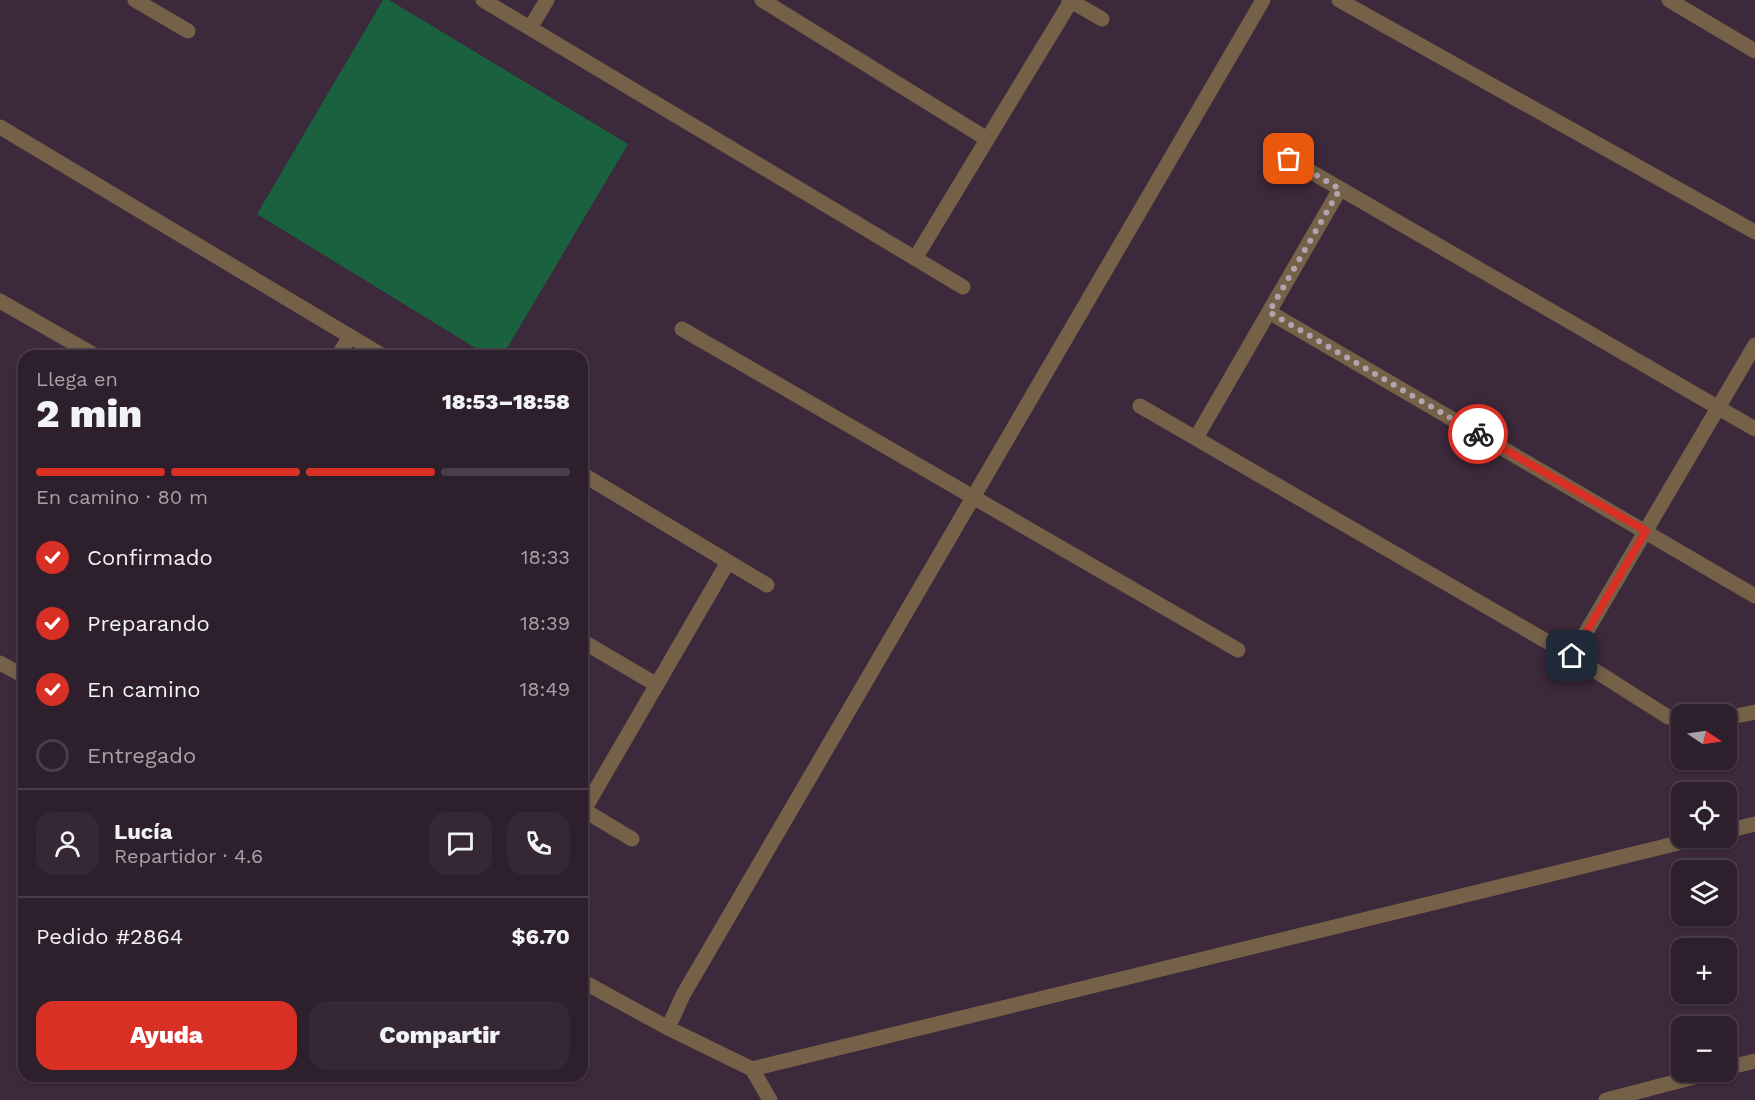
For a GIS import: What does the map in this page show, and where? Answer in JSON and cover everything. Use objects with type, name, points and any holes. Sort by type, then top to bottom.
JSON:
[{"type":"street","points":[[135,0],[188,32]]},
{"type":"street","points":[[483,0],[963,287]]},
{"type":"street","points":[[530,28],[547,0]]},
{"type":"street","points":[[762,0],[987,140]]},
{"type":"street","points":[[668,1028],[683,995],[1263,0]]},
{"type":"street","points":[[1339,0],[1755,232]]},
{"type":"street","points":[[1669,0],[1755,51]]},
{"type":"street","points":[[916,257],[1070,1],[1102,19]]},
{"type":"street","points":[[0,127],[373,350]]},
{"type":"street","points":[[1289,159],[1755,429]]},
{"type":"street","points":[[1196,438],[1340,189]]},
{"type":"street","points":[[0,301],[86,350]]},
{"type":"street","points":[[1269,312],[1755,596]]},
{"type":"street","points":[[682,329],[1238,650]]},
{"type":"street","points":[[342,350],[350,336]]},
{"type":"street","points":[[1572,656],[1755,345]]},
{"type":"street","points":[[1140,406],[1572,656],[1671,718]]},
{"type":"street","points":[[588,478],[767,585]]},
{"type":"street","points":[[588,801],[728,562]]},
{"type":"street","points":[[588,645],[657,685]]},
{"type":"street","points":[[0,663],[18,673]]},
{"type":"street","points":[[1737,716],[1755,712]]},
{"type":"street","points":[[588,812],[633,838]]},
{"type":"street","points":[[1737,828],[1755,824]]},
{"type":"street","points":[[752,1069],[1671,845]]},
{"type":"street","points":[[588,984],[668,1028],[752,1069],[771,1100]]},
{"type":"street","points":[[1737,1065],[1755,1061]]},
{"type":"street","points":[[1606,1100],[1675,1082]]},
{"type":"green space","points":[[383,0],[389,0],[628,144],[506,350],[479,350],[257,214]]},
{"type":"way so far","points":[[1289,159],[1340,189],[1269,312],[1478,434]]},
{"type":"route","points":[[1478,434],[1646,531],[1572,656]]}]
